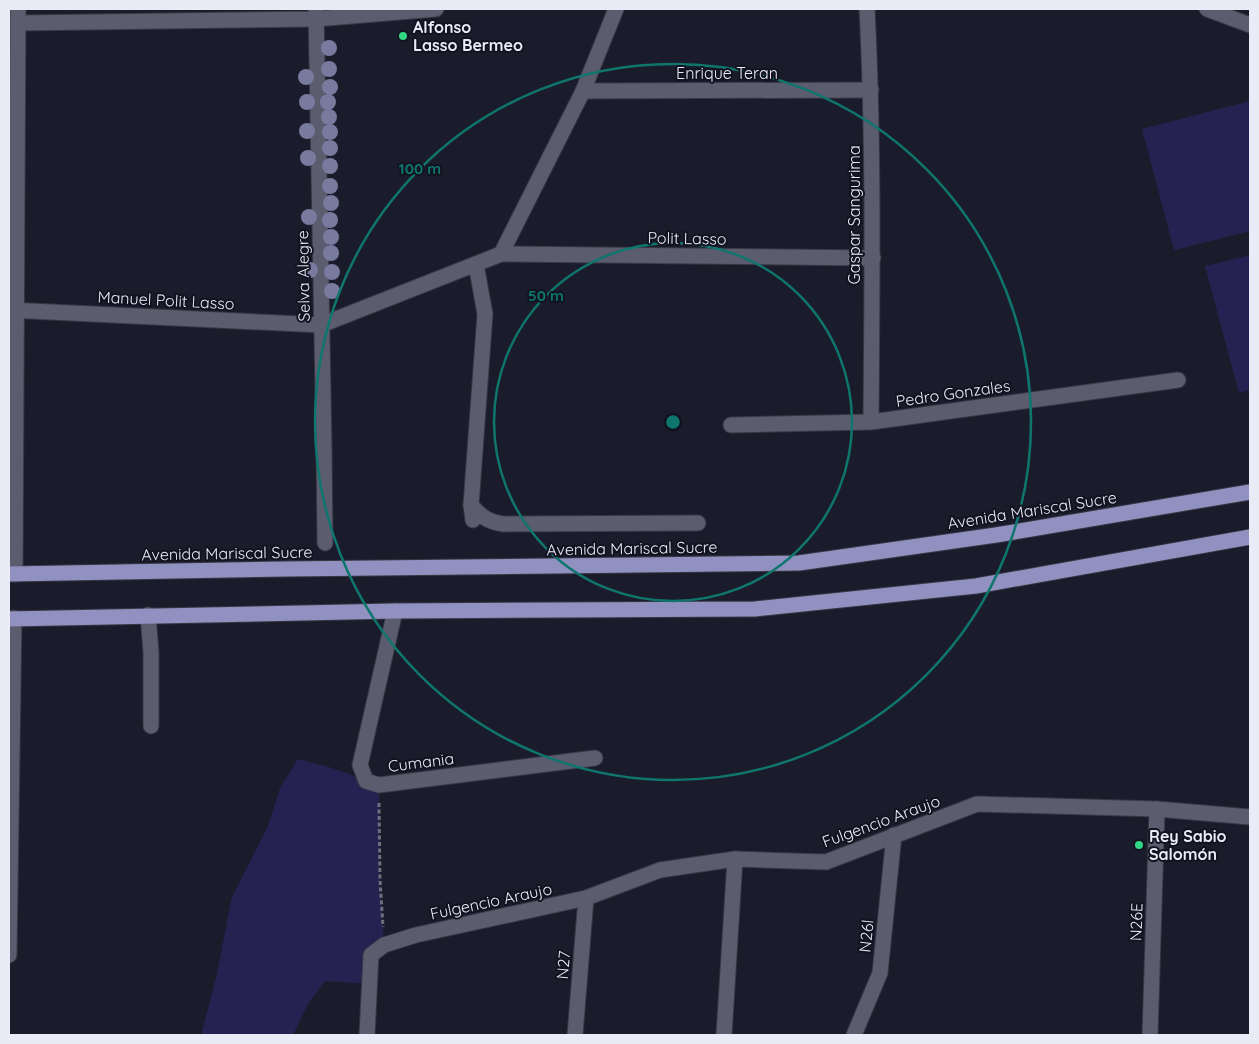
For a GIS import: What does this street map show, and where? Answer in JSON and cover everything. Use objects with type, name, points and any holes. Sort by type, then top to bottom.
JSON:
[{"type":"main road","name":"Avenida Mariscal Sucre","points":[[12,574],[799,563],[996,535],[1250,492]]},
{"type":"main road","points":[[11,619],[395,611],[755,609],[976,586],[1250,537]]},
{"type":"street","points":[[12,574],[13,310],[18,16],[316,14],[436,9]]},
{"type":"street","points":[[501,254],[583,91],[616,9]]},
{"type":"street","name":"Gaspar Sangurima","points":[[867,9],[871,90],[873,258],[870,422]]},
{"type":"street","points":[[1207,9],[1250,25]]},
{"type":"street","name":"Selva Alegre","points":[[316,14],[324,543]]},
{"type":"street","name":"Enrique Teran","points":[[583,91],[871,90]]},
{"type":"street","name":"Polit Lasso","points":[[321,325],[501,254],[873,258]]},
{"type":"street","points":[[476,264],[485,314],[472,513],[491,522],[504,524],[698,523]]},
{"type":"street","name":"Manuel Polit Lasso","points":[[13,310],[321,325]]},
{"type":"street","name":"Pedro Gonzales","points":[[731,425],[870,422],[1178,380]]},
{"type":"street","name":"Cumania","points":[[395,611],[360,765],[366,781],[379,785],[595,758]]},
{"type":"street","points":[[148,615],[151,652],[152,726]]},
{"type":"street","points":[[9,955],[11,619]]},
{"type":"street","name":"Fulgencio Araujo","points":[[384,945],[416,935],[586,898],[660,870],[735,860],[826,862],[977,804],[1157,809],[1250,817]]},
{"type":"street","name":"N26E","points":[[1150,1035],[1157,809]]},
{"type":"street","name":"N26l","points":[[854,1035],[880,973],[894,835]]},
{"type":"street","points":[[724,1035],[735,860]]},
{"type":"street","name":"N27","points":[[575,1035],[586,898]]},
{"type":"street","points":[[367,1035],[371,954],[384,945]]},
{"type":"path","points":[[379,785],[380,880],[384,945]]},
{"type":"shaded area","points":[[1250,101],[1250,231],[1174,250],[1142,129]]},
{"type":"shaded area","points":[[1250,255],[1250,390],[1239,393],[1205,266]]},
{"type":"shaded area","points":[[298,759],[329,767],[379,785],[380,880],[384,945],[371,955],[370,984],[325,981],[308,1004],[293,1035],[201,1035],[216,978],[232,897],[268,826],[280,788]]},
{"type":"place","name":"Alfonso Lasso Bermeo","points":[[403,36]]},
{"type":"place","name":"Rey Sabio Salomón","points":[[1139,845]]}]
